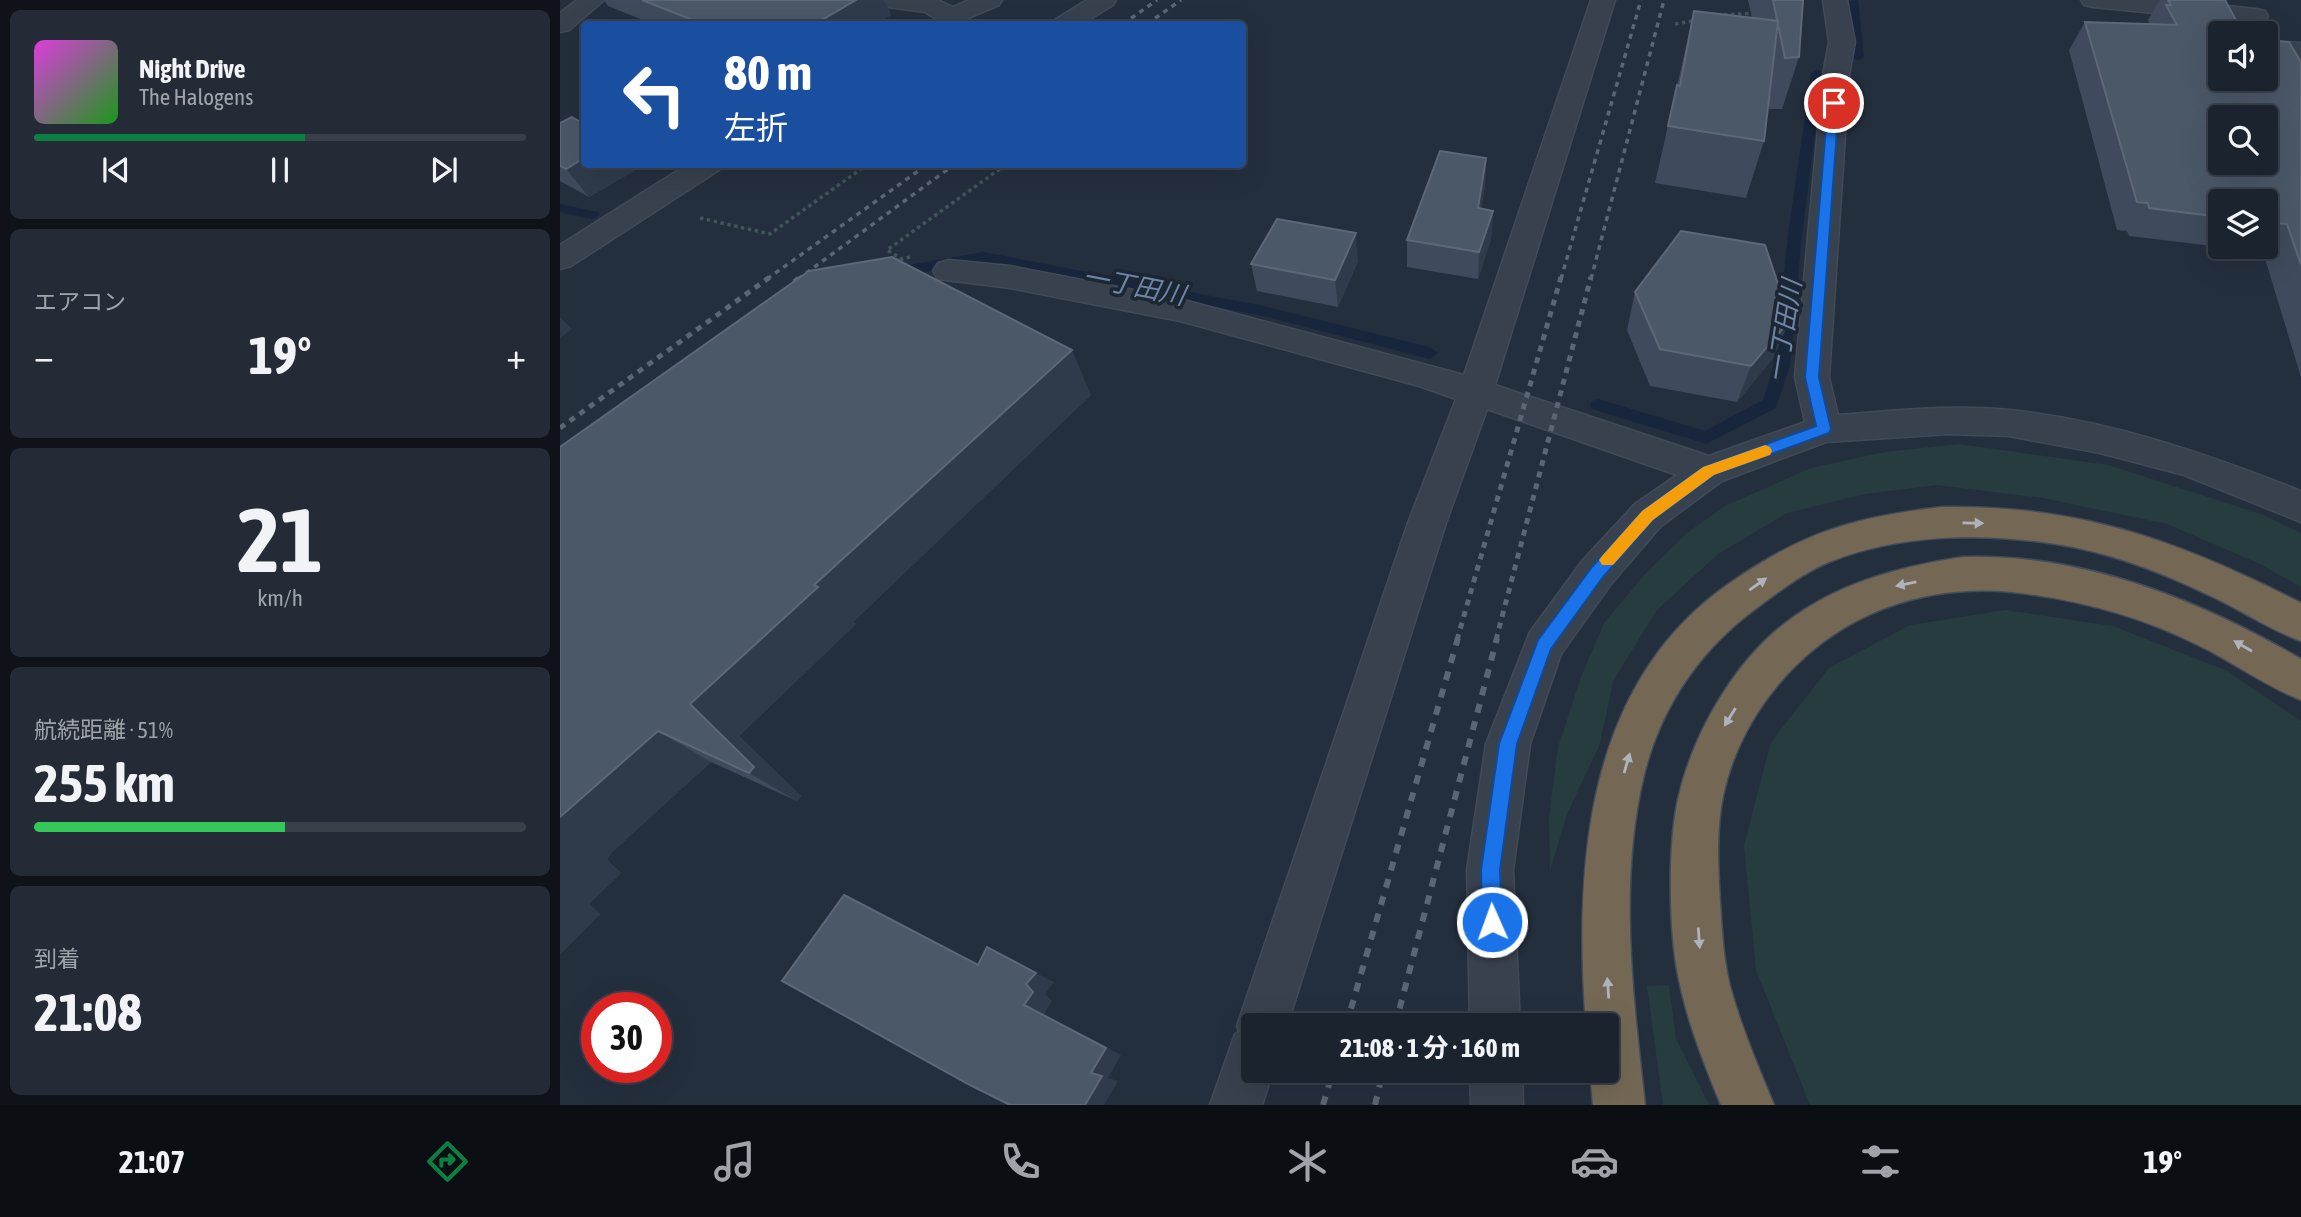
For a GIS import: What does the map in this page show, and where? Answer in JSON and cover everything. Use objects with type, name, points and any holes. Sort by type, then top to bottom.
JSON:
[{"type":"highway","points":[[1619,1105],[1607,983],[1606,879],[1617,798],[1637,728],[1671,667],[1712,618],[1763,580],[1815,551],[1877,532],[1943,522],[2008,524],[2078,533],[2153,553],[2228,584],[2301,623]]},
{"type":"highway","points":[[1748,1105],[1726,1056],[1701,965],[1695,874],[1700,799],[1723,729],[1755,679],[1796,635],[1844,606],[1899,584],[1965,574],[2029,577],[2102,590],[2173,612],[2237,642],[2301,681]]},
{"type":"street","points":[[560,25],[592,0]]},
{"type":"street","points":[[882,0],[933,5],[954,20],[990,0]]},
{"type":"street","points":[[1070,21],[1104,0]]},
{"type":"street","points":[[1266,1013],[1427,523],[1476,391],[1603,0]]},
{"type":"street","points":[[2094,0],[2251,8],[2291,51],[2301,78]]},
{"type":"street","points":[[1824,429],[1812,377],[1836,75],[1842,42],[1836,4]]},
{"type":"street","points":[[560,259],[703,168]]},
{"type":"street","points":[[949,271],[1010,277],[1180,310],[1476,391],[1709,471]]},
{"type":"street","points":[[1494,1013],[1490,870],[1508,744],[1544,645],[1597,572],[1648,515],[1709,471],[1824,429],[1948,421],[2009,423],[2100,439],[2192,463],[2301,507]]},
{"type":"street","points":[[1236,1105],[1243,1083]]},
{"type":"street","points":[[1496,1083],[1497,1105]]},
{"type":"path","points":[[1716,17],[1751,13],[1805,16],[1836,4]]},
{"type":"path","points":[[1675,24],[1706,19]]},
{"type":"path","points":[[689,216],[770,234],[861,168]]},
{"type":"path","points":[[887,250],[1001,168]]},
{"type":"green space","points":[[1959,444],[2108,465],[2264,515],[2301,533],[2301,587],[2260,564],[2167,524],[2043,498],[1937,485],[1865,494],[1787,513],[1718,554],[1657,610],[1613,681],[1600,744],[1567,814],[1550,871],[1549,817],[1558,747],[1581,677],[1604,623],[1645,574],[1687,533],[1725,506],[1811,468],[1885,452]]},
{"type":"green space","points":[[2006,610],[2113,626],[2225,670],[2301,721],[2301,1105],[1810,1105],[1756,970],[1744,845],[1771,742],[1829,668],[1910,625]]},
{"type":"green space","points":[[1669,985],[1676,1039],[1709,1105],[1663,1105],[1647,986]]},
{"type":"building","points":[[642,0],[856,0],[820,21],[695,21]]},
{"type":"building","points":[[1773,0],[1803,0],[1799,57],[1785,58]]},
{"type":"building","points":[[2168,0],[2225,0],[2236,21],[2208,21],[2208,91],[2278,91],[2278,41],[2289,42],[2301,62],[2301,265],[2287,224],[2278,223],[2278,189],[2208,189],[2208,215],[2149,208],[2148,203],[2137,202],[2085,22],[2177,25],[2166,5],[2171,5]]},
{"type":"building","points":[[1694,11],[1778,21],[1764,141],[1668,126],[1677,85],[1680,86]]},
{"type":"building","points":[[572,117],[581,122],[581,160],[566,169],[560,166],[560,123]]},
{"type":"building","points":[[1440,151],[1486,158],[1478,208],[1493,211],[1479,252],[1407,240]]},
{"type":"building","points":[[1277,219],[1356,233],[1335,280],[1251,264]]},
{"type":"building","points":[[1681,231],[1765,245],[1790,320],[1751,366],[1660,349],[1635,292]]},
{"type":"building","points":[[892,257],[1072,350],[814,585],[818,587],[690,704],[754,767],[749,773],[658,731],[560,817],[560,447],[809,271]]},
{"type":"building","points":[[844,895],[978,965],[987,947],[1036,973],[1026,984],[1033,992],[1024,1005],[1106,1048],[1091,1073],[1102,1076],[1085,1105],[1010,1105],[782,981]]},
{"type":"waterway","name":"一丁田川","points":[[1853,1],[1858,57]]},
{"type":"waterway","name":"一丁田川","points":[[1598,405],[1706,438],[1770,404],[1782,366],[1795,235],[1817,73]]},
{"type":"waterway","name":"一丁田川","points":[[560,208],[593,215]]},
{"type":"waterway","name":"一丁田川","points":[[892,273],[983,257],[1263,311],[1430,353]]},
{"type":"railway","points":[[1127,21],[1157,0]]},
{"type":"railway","points":[[1151,21],[1181,0]]},
{"type":"railway","points":[[1561,279],[1641,0]]},
{"type":"railway","points":[[1591,279],[1664,0]]},
{"type":"railway","points":[[767,279],[922,168]]},
{"type":"railway","points":[[798,279],[950,168]]},
{"type":"railway","points":[[560,428],[770,277]]},
{"type":"railway","points":[[794,282],[800,277]]},
{"type":"railway","points":[[1457,640],[1561,277]]},
{"type":"railway","points":[[1496,640],[1591,277]]},
{"type":"railway","points":[[1350,1013],[1458,638]]},
{"type":"railway","points":[[1398,1013],[1497,638]]},
{"type":"railway","points":[[1323,1105],[1329,1083]]},
{"type":"railway","points":[[1375,1105],[1380,1083]]},
{"type":"slow traffic","points":[[1607,560],[1648,515],[1709,471],[1765,451]]},
{"type":"route","points":[[1492,922],[1490,870],[1508,744],[1544,645],[1597,572],[1648,515],[1709,471],[1824,429],[1812,377],[1834,103]]}]
